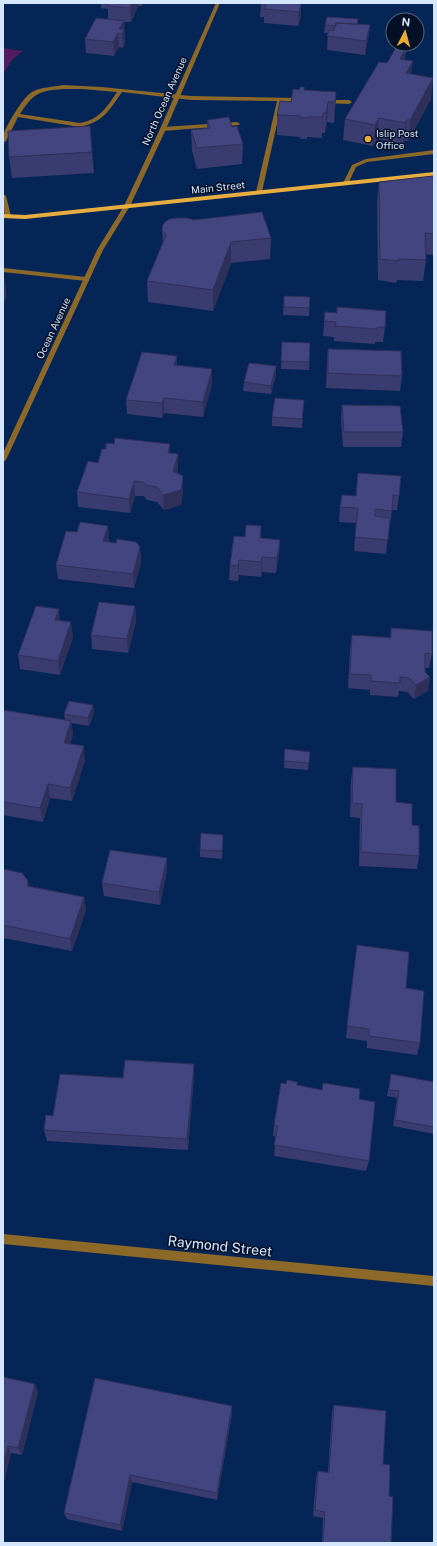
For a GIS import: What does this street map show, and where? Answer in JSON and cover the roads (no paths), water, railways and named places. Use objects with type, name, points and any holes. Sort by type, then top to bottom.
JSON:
[{"type":"main road","name":"Main Street","points":[[6,216],[25,217],[434,174]]},
{"type":"street","name":"North Ocean Avenue","points":[[127,206],[163,129],[175,97],[218,3]]},
{"type":"street","points":[[3,141],[6,132],[32,93],[49,87],[70,86],[175,97],[310,100]]},
{"type":"street","points":[[18,115],[80,125],[89,124],[104,115],[120,91]]},
{"type":"street","points":[[259,192],[280,100]]},
{"type":"street","points":[[318,101],[349,102]]},
{"type":"street","points":[[163,129],[237,124]]},
{"type":"street","points":[[346,183],[354,166],[366,161],[434,152]]},
{"type":"street","points":[[3,196],[6,216]]},
{"type":"street","name":"Ocean Avenue","points":[[3,460],[100,250],[127,206]]},
{"type":"street","points":[[3,270],[86,279]]},
{"type":"street","name":"Raymond Street","points":[[3,1239],[434,1281]]},
{"type":"place","name":"Islip Post Office","points":[[368,139]]}]
